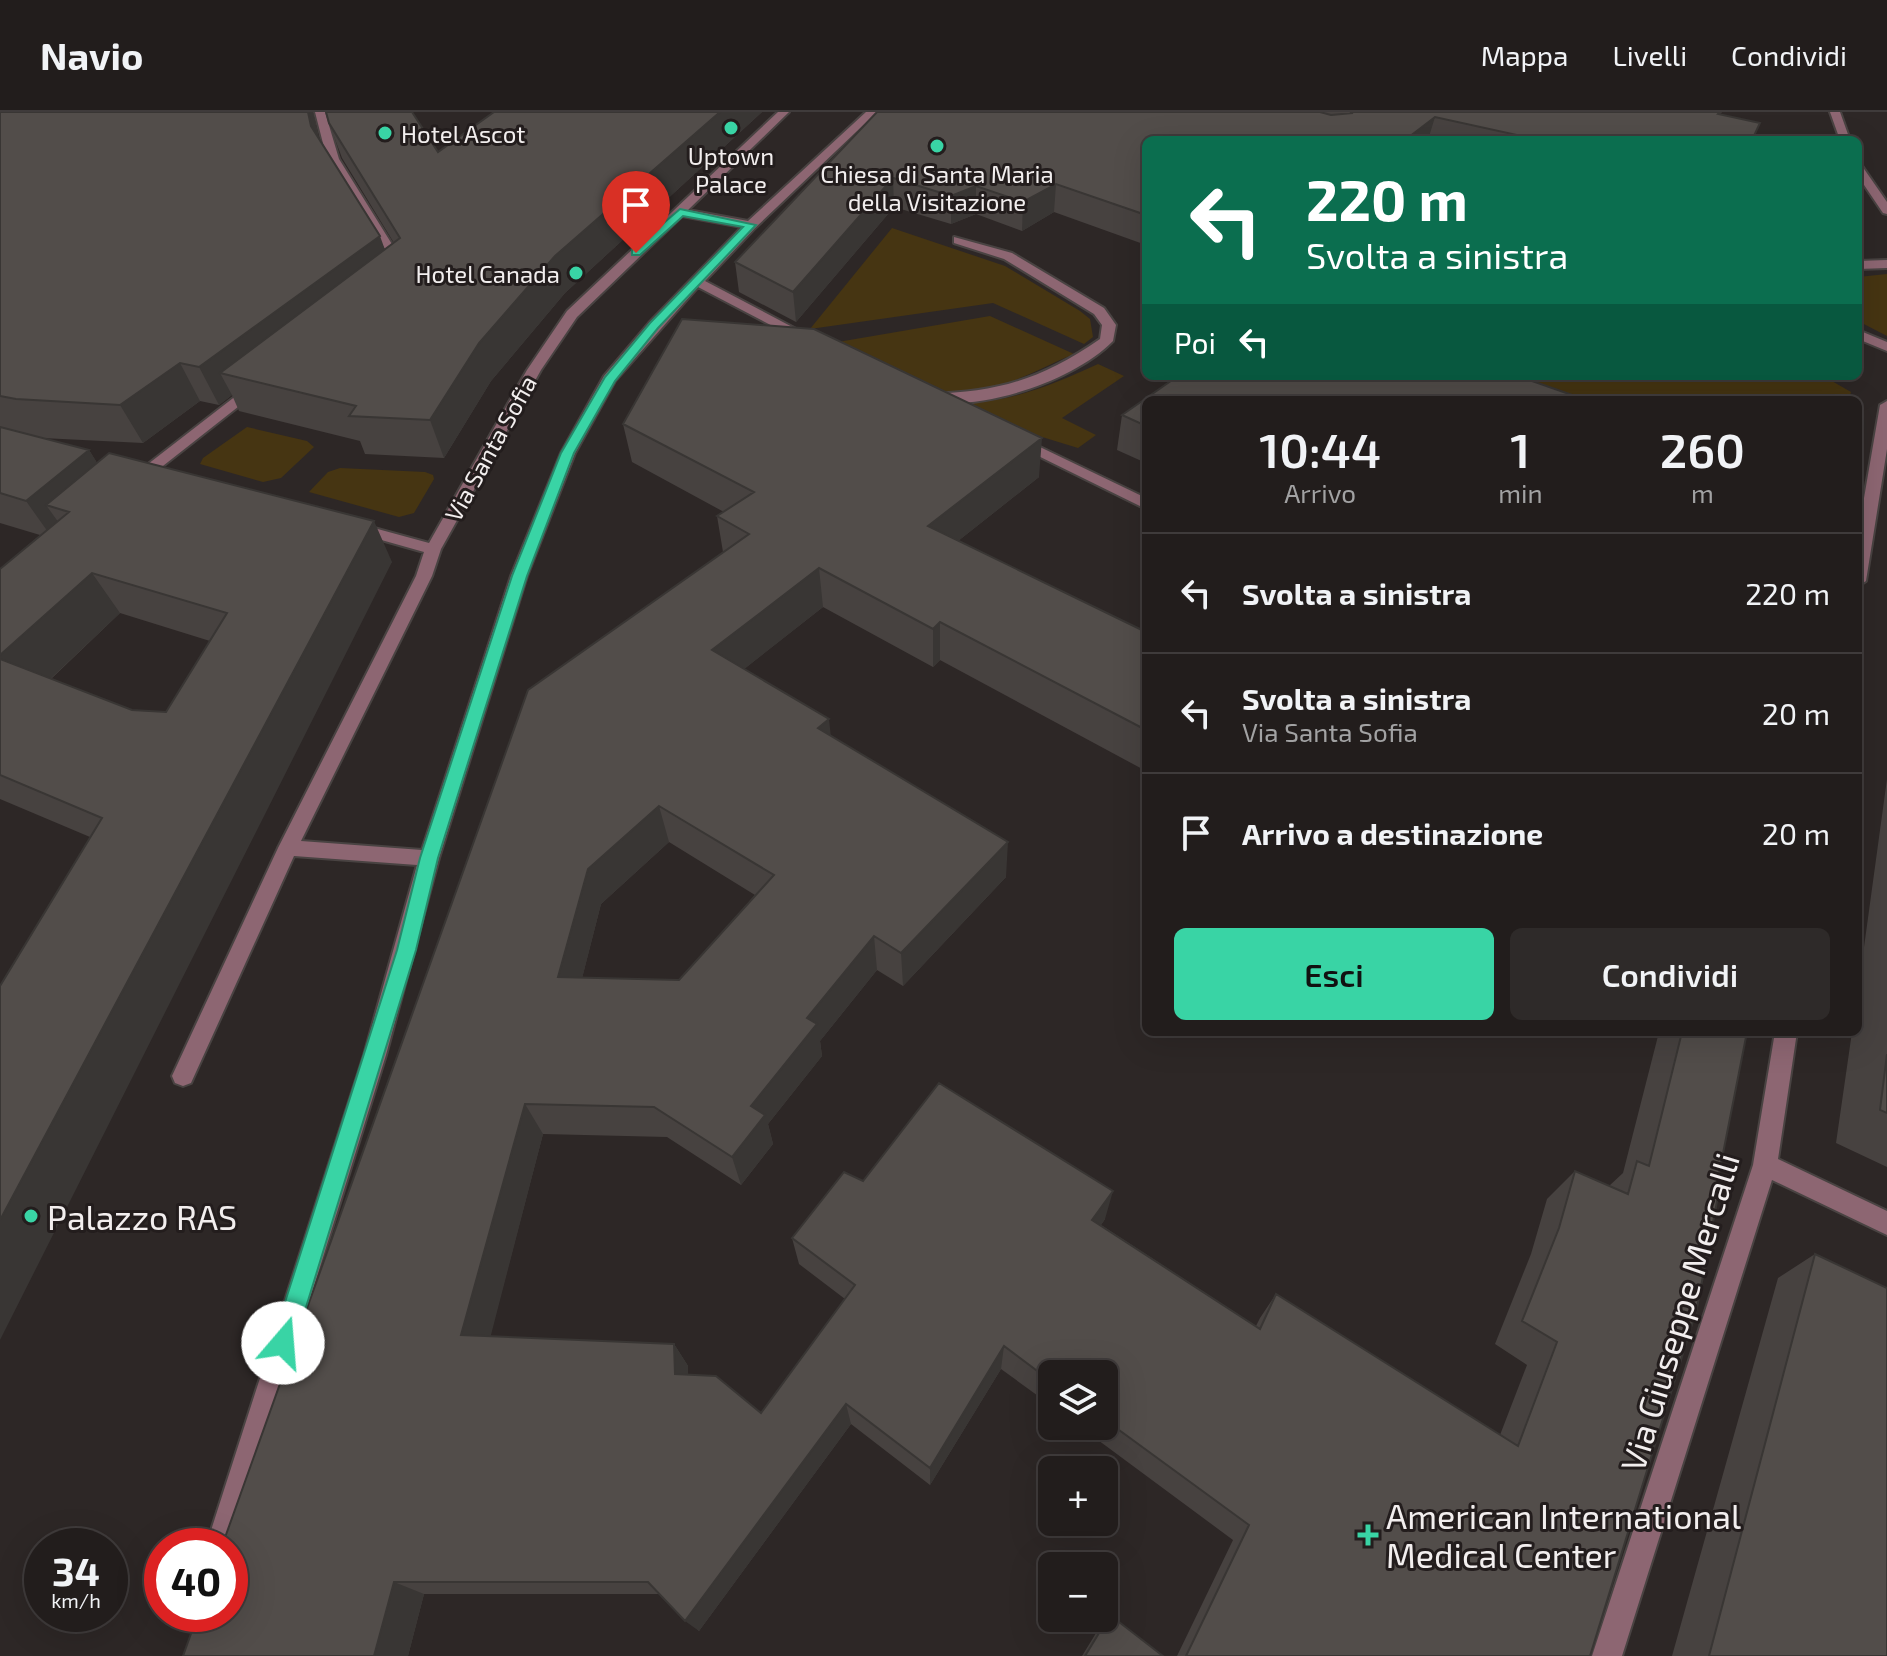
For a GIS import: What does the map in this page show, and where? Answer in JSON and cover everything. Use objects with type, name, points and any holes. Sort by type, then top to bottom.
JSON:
[{"type":"street","points":[[320,112],[333,159],[400,278]]},
{"type":"street","name":"Via Santa Sofia","points":[[183,1076],[288,848],[424,576],[433,549],[534,370],[572,314],[784,112]]},
{"type":"street","points":[[226,1528],[375,1055],[429,858],[519,576],[568,453],[609,379],[696,281],[872,112]]},
{"type":"street","points":[[1835,112],[1844,136]]},
{"type":"street","points":[[1862,175],[1872,194],[1887,211]]},
{"type":"street","points":[[680,212],[751,225]]},
{"type":"street","points":[[957,411],[924,395],[975,397],[1037,384],[1072,367],[1106,341],[1109,325],[1099,311],[1008,256],[958,240]]},
{"type":"street","points":[[1862,262],[1887,264]]},
{"type":"street","points":[[696,281],[818,344]]},
{"type":"street","points":[[1862,336],[1887,347]]},
{"type":"street","points":[[125,489],[137,470],[270,376]]},
{"type":"street","points":[[1862,557],[1887,405]]},
{"type":"street","points":[[998,431],[1142,502]]},
{"type":"street","points":[[137,470],[171,479]]},
{"type":"street","points":[[341,524],[433,549]]},
{"type":"street","points":[[288,848],[429,858]]},
{"type":"street","name":"Via Giuseppe Mercalli","points":[[1607,1656],[1765,1165],[1785,1036]]},
{"type":"street","points":[[1765,1165],[1887,1223]]},
{"type":"shaded area","points":[[892,228],[1005,266],[1090,319],[1093,337],[1084,344],[993,303],[810,329]]},
{"type":"shaded area","points":[[1887,274],[1887,336],[1862,323],[1862,277]]},
{"type":"shaded area","points":[[990,316],[1074,354],[987,390],[950,394],[932,392],[909,383],[832,343]]},
{"type":"shaded area","points":[[1098,364],[1124,376],[1062,418],[1096,435],[1078,448],[996,423],[953,403],[1010,397],[1063,380]]},
{"type":"shaded area","points":[[1425,380],[1830,380],[1851,392],[1850,396],[1468,396]]},
{"type":"shaded area","points":[[247,427],[307,441],[314,447],[281,478],[263,482],[200,464],[203,458]]},
{"type":"shaded area","points":[[340,468],[425,472],[433,475],[434,479],[414,513],[399,517],[309,492],[328,472]]},
{"type":"building","points":[[0,112],[308,112],[311,126],[380,236],[199,367],[180,363],[120,405],[0,396]]},
{"type":"building","points":[[326,112],[412,112],[438,152],[494,112],[720,112],[555,256],[479,343],[430,420],[349,416],[356,406],[220,373],[400,238],[329,123]]},
{"type":"building","points":[[877,112],[1320,112],[1331,115],[1353,113],[1350,112],[1720,112],[1718,114],[1760,123],[1754,136],[1522,136],[1435,117],[1410,136],[1142,136],[1142,214],[1056,184],[1023,202],[976,186],[951,196],[893,178],[793,292],[735,262]]},
{"type":"building","points":[[682,319],[814,329],[1042,438],[928,526],[1142,630],[1142,728],[940,622],[933,629],[819,568],[712,650],[829,719],[818,728],[1008,842],[901,953],[874,936],[807,1018],[817,1024],[751,1106],[765,1115],[732,1157],[654,1107],[525,1104],[461,1335],[674,1344],[675,1374],[716,1376],[761,1413],[855,1285],[792,1238],[844,1172],[863,1181],[939,1083],[1113,1191],[1092,1220],[1260,1329],[1276,1294],[1518,1446],[1557,1342],[1522,1321],[1559,1228],[1575,1171],[1628,1194],[1637,1161],[1649,1166],[1681,1036],[1746,1036],[1715,1194],[1718,1196],[1697,1308],[1590,1656],[1186,1656],[1249,1525],[1118,1429],[1118,1360],[1038,1360],[1038,1372],[1004,1346],[930,1468],[846,1404],[685,1621],[648,1582],[394,1582],[374,1656],[183,1656],[192,1632],[248,1632],[248,1528],[228,1528],[528,690],[749,534],[717,516],[754,492],[623,424]],"holes":[[[659,806],[774,875],[679,980],[558,977],[588,869]]]},
{"type":"building","points":[[1172,380],[1529,380],[1572,395],[1571,396],[1149,396]]},
{"type":"building","points":[[1142,401],[1142,424],[1122,415]]},
{"type":"building","points":[[0,427],[89,450],[26,501],[0,493]]},
{"type":"building","points":[[109,453],[374,521],[0,1220],[0,986],[102,818],[0,775],[0,659],[132,710],[166,712],[227,613],[92,573],[0,655],[0,569],[69,512],[46,505]]},
{"type":"building","points":[[1887,1054],[1887,1113],[1880,1110]]},
{"type":"building","points":[[1815,1254],[1887,1288],[1887,1656],[1709,1656]]},
{"type":"building","points":[[1118,1621],[1163,1656],[1085,1656],[1100,1632],[1118,1632]]},
{"type":"place","name":"Uptown Palace","points":[[731,128]]},
{"type":"place","name":"Hotel Ascot","points":[[385,133]]},
{"type":"place","name":"Chiesa di Santa Maria della Visitazione","points":[[937,146]]},
{"type":"place","name":"Hotel Canada","points":[[576,273]]},
{"type":"place","name":"Palazzo RAS","points":[[31,1216]]},
{"type":"place","name":"American International Medical Center","points":[[1368,1535]]},
{"type":"route","points":[[283,1343],[375,1055],[429,858],[519,576],[568,453],[609,379],[654,326],[751,225],[680,212],[636,253]]}]
